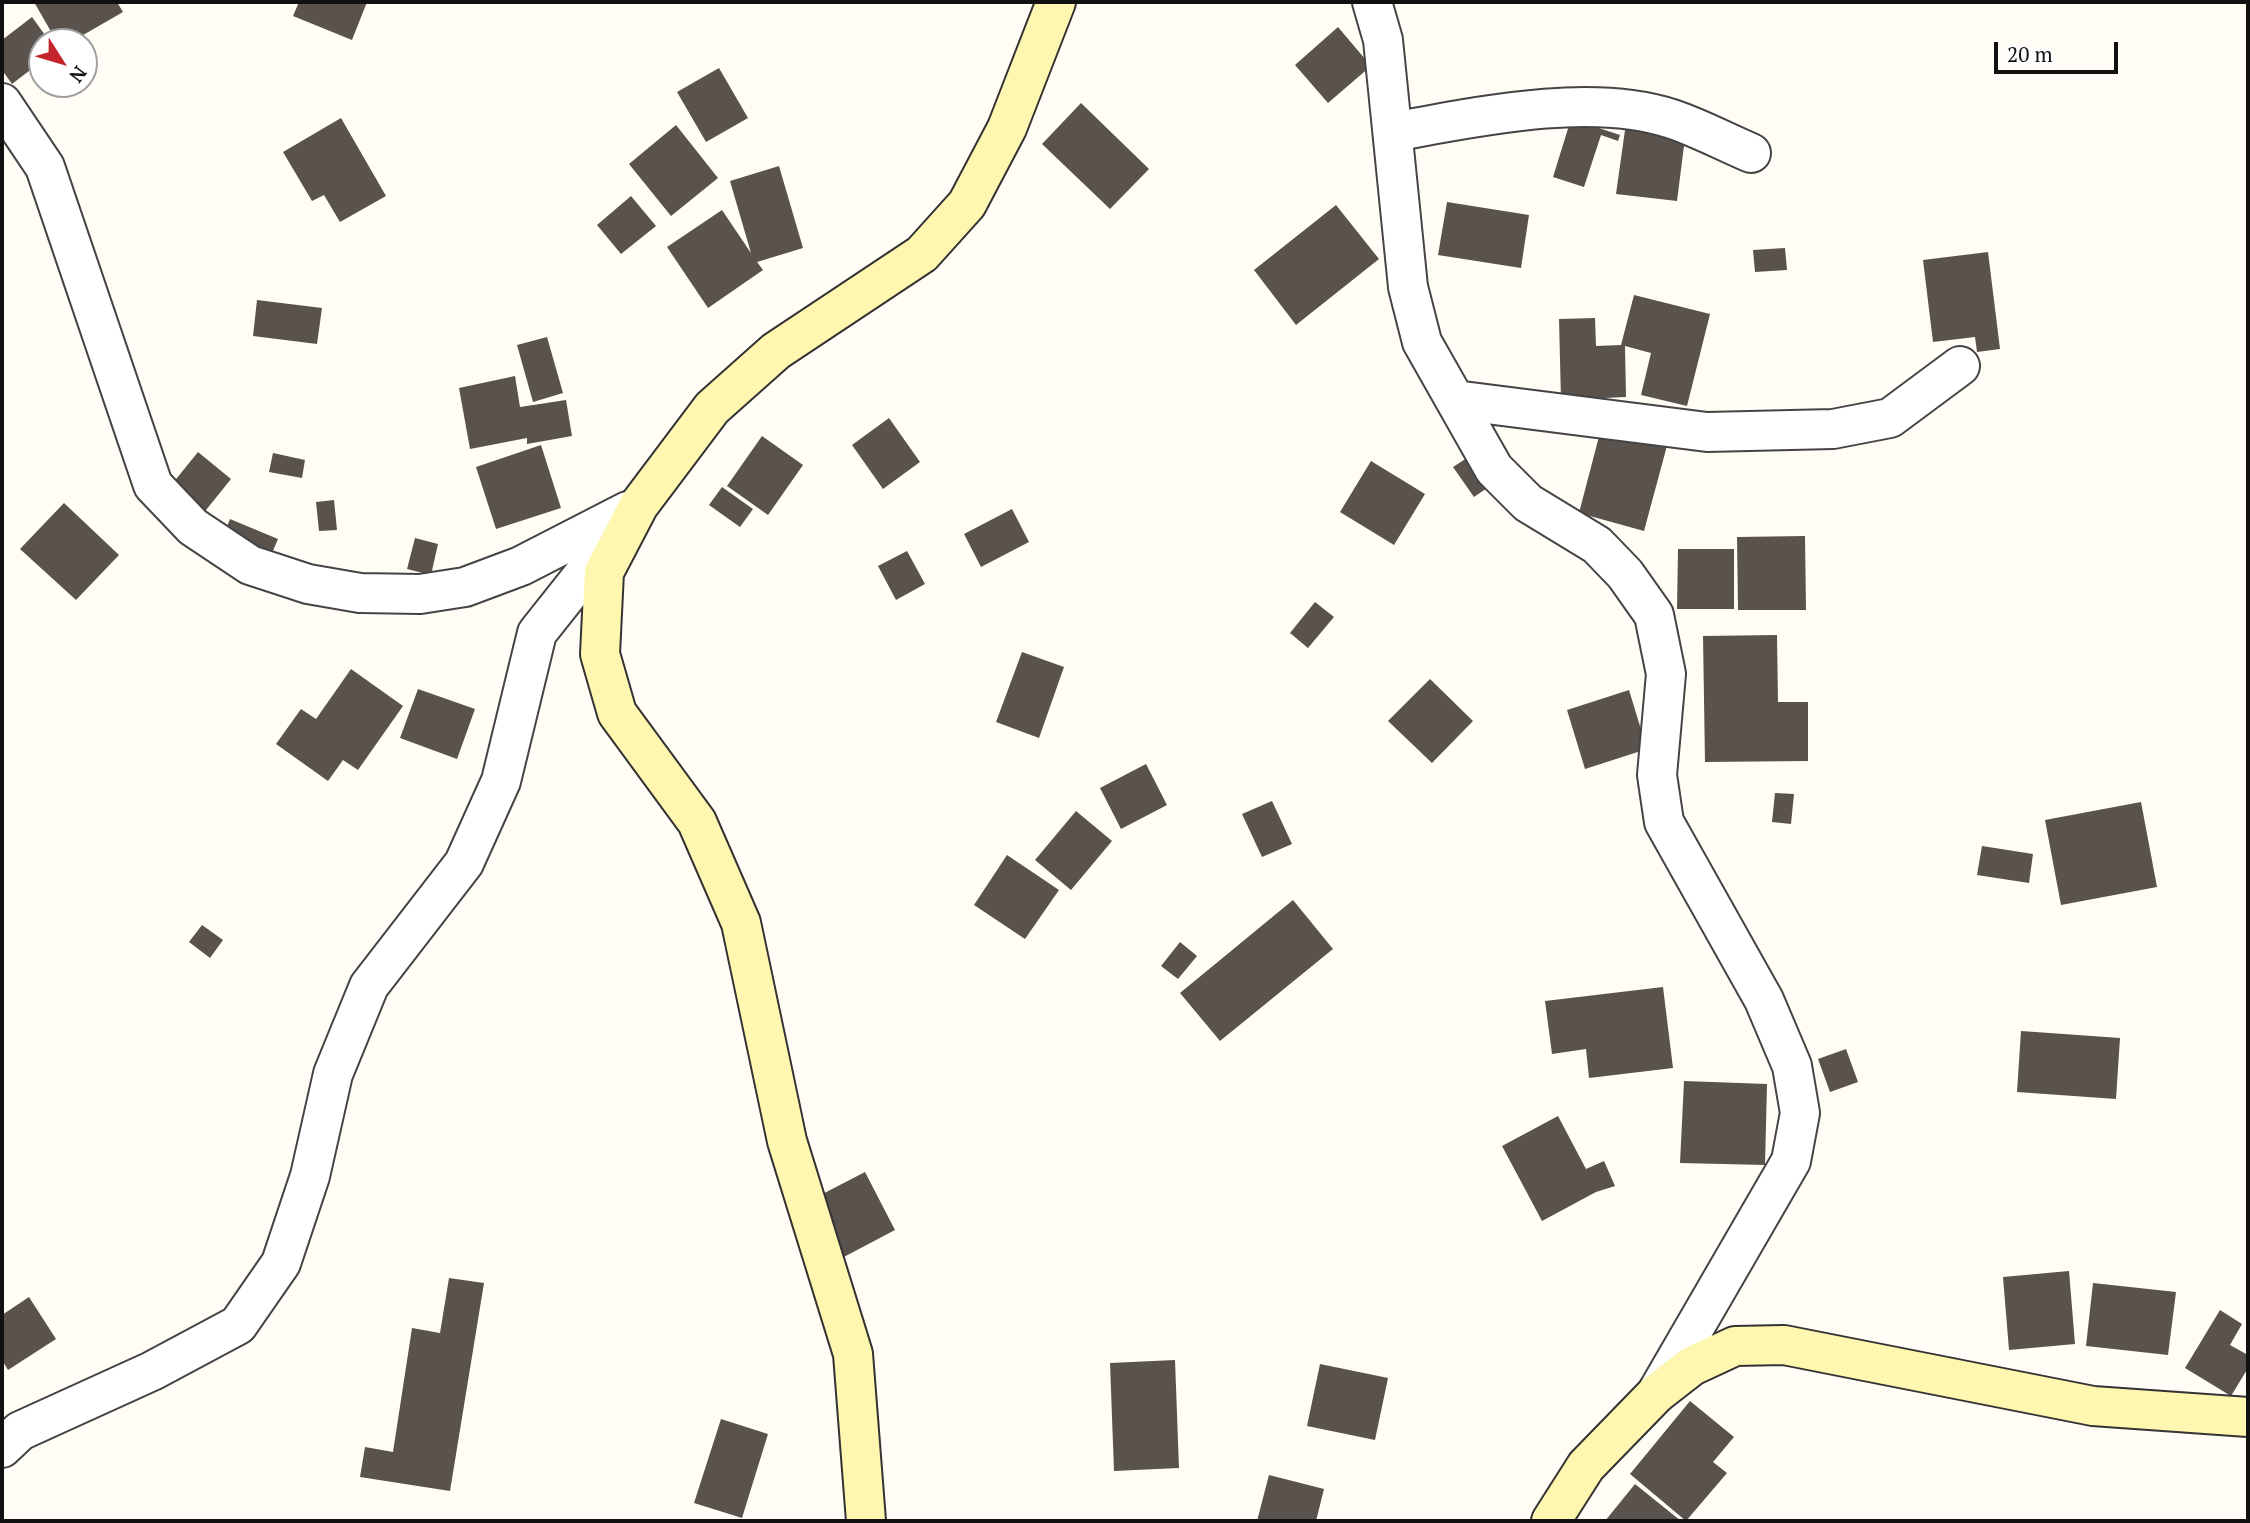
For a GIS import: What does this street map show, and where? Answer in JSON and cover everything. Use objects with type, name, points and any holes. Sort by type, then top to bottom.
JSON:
[{"type":"street","points":[[2,1448],[20,1430],[152,1371],[238,1325],[281,1263],[310,1177],[333,1074],[369,986],[464,863],[501,781],[537,633],[712,408],[776,351],[922,254],[967,204],[1007,128],[1056,2]]},
{"type":"street","points":[[1372,2],[1383,40],[1408,287],[1422,342],[1494,469],[1528,503],[1597,545],[1625,574],[1654,615],[1666,674],[1657,775],[1664,822],[1764,1000],[1792,1066],[1800,1113],[1791,1161],[1656,1394]]},
{"type":"street","points":[[2,103],[45,167],[153,485],[193,527],[250,565],[321,586],[360,593],[420,594],[465,587],[521,566],[639,505]]},
{"type":"street","points":[[1393,132],[1507,111],[1606,108],[1671,118],[1751,153]]},
{"type":"street","points":[[1455,400],[1707,432],[1833,429],[1890,418],[1961,366]]},
{"type":"street","points":[[639,505],[604,572],[600,654],[617,713],[697,822],[741,922],[787,1141],[853,1354],[866,1521]]},
{"type":"street","points":[[1551,1521],[1586,1466],[1656,1394],[1692,1366],[1735,1346],[1784,1346],[2093,1406],[2248,1417]]},
{"type":"building","points":[[34,2],[117,2],[123,12],[95,28],[49,28]]},
{"type":"building","points":[[299,2],[367,2],[352,40],[293,16]]},
{"type":"building","points":[[32,17],[40,28],[28,28],[28,72],[12,84],[2,70],[2,40]]},
{"type":"building","points":[[1338,27],[1371,66],[1328,103],[1295,65]]},
{"type":"building","points":[[719,68],[748,118],[706,142],[677,92]]},
{"type":"building","points":[[1081,103],[1149,169],[1110,209],[1042,144]]},
{"type":"building","points":[[341,118],[386,196],[340,222],[324,195],[312,201],[283,152]]},
{"type":"building","points":[[1571,119],[1620,135],[1618,141],[1601,135],[1584,187],[1553,177]]},
{"type":"building","points":[[1626,123],[1686,130],[1677,201],[1616,194]]},
{"type":"building","points":[[676,125],[718,178],[671,216],[629,164]]},
{"type":"building","points":[[779,166],[803,248],[757,262],[763,270],[708,308],[667,247],[722,210],[751,253],[730,181]]},
{"type":"building","points":[[631,196],[656,226],[621,254],[597,225]]},
{"type":"building","points":[[1447,202],[1529,215],[1521,268],[1438,255]]},
{"type":"building","points":[[1336,205],[1379,259],[1296,325],[1254,270]]},
{"type":"building","points":[[1785,248],[1787,270],[1755,272],[1753,250]]},
{"type":"building","points":[[1988,252],[2000,349],[1977,352],[1975,337],[1933,342],[1923,260]]},
{"type":"building","points":[[1634,295],[1710,314],[1687,406],[1641,395],[1651,353],[1625,346],[1626,397],[1561,400],[1559,319],[1595,318],[1596,346],[1621,345]]},
{"type":"building","points":[[257,300],[322,308],[317,344],[253,336]]},
{"type":"building","points":[[547,337],[563,393],[533,402],[517,345]]},
{"type":"building","points":[[515,376],[520,407],[566,400],[572,436],[527,444],[527,438],[470,449],[459,388]]},
{"type":"building","points":[[889,418],[920,462],[883,489],[852,445]]},
{"type":"building","points":[[1602,425],[1668,442],[1644,531],[1579,513]]},
{"type":"building","points":[[762,436],[803,465],[768,515],[727,486]]},
{"type":"building","points":[[541,445],[561,508],[496,529],[476,467]]},
{"type":"building","points":[[198,452],[231,479],[202,515],[168,489]]},
{"type":"building","points":[[273,453],[305,460],[302,478],[269,472]]},
{"type":"building","points":[[1470,456],[1490,486],[1474,497],[1453,467]]},
{"type":"building","points":[[1371,461],[1425,494],[1394,545],[1340,512]]},
{"type":"building","points":[[722,487],[753,509],[740,527],[709,505]]},
{"type":"building","points":[[334,500],[337,530],[319,531],[316,502]]},
{"type":"building","points":[[64,503],[119,555],[76,600],[20,549]]},
{"type":"building","points":[[1012,509],[1029,542],[981,567],[964,534]]},
{"type":"building","points":[[230,519],[278,539],[270,558],[222,539]]},
{"type":"building","points":[[1805,536],[1806,610],[1738,610],[1737,537]]},
{"type":"building","points":[[415,538],[438,544],[431,575],[407,569]]},
{"type":"building","points":[[1678,549],[1734,549],[1734,609],[1677,609]]},
{"type":"building","points":[[907,551],[925,584],[896,600],[878,566]]},
{"type":"building","points":[[1315,602],[1334,617],[1308,648],[1290,633]]},
{"type":"building","points":[[1777,635],[1778,702],[1808,702],[1808,761],[1705,762],[1703,636]]},
{"type":"building","points":[[1022,652],[1064,667],[1039,738],[996,722]]},
{"type":"building","points":[[351,669],[403,706],[358,770],[343,760],[328,781],[276,744],[301,709],[316,719]]},
{"type":"building","points":[[1430,679],[1473,721],[1432,763],[1388,721]]},
{"type":"building","points":[[418,689],[475,709],[457,759],[400,738]]},
{"type":"building","points":[[1629,690],[1647,749],[1585,769],[1567,710]]},
{"type":"building","points":[[1146,764],[1167,805],[1121,829],[1100,788]]},
{"type":"building","points":[[1775,793],[1794,794],[1791,824],[1772,822]]},
{"type":"building","points":[[1272,801],[1292,844],[1262,857],[1242,814]]},
{"type":"building","points":[[2141,802],[2157,887],[2061,905],[2045,820]]},
{"type":"building","points":[[1076,811],[1112,841],[1071,890],[1035,860]]},
{"type":"building","points":[[1982,846],[2033,854],[2029,883],[1977,875]]},
{"type":"building","points":[[1007,855],[1059,890],[1025,939],[974,905]]},
{"type":"building","points":[[1293,900],[1333,949],[1220,1041],[1180,993]]},
{"type":"building","points":[[202,925],[223,940],[210,958],[189,942]]},
{"type":"building","points":[[1180,942],[1197,956],[1178,979],[1161,966]]},
{"type":"building","points":[[1663,987],[1673,1068],[1589,1078],[1586,1049],[1552,1054],[1545,1001]]},
{"type":"building","points":[[2021,1031],[2120,1038],[2116,1099],[2017,1092]]},
{"type":"building","points":[[1846,1049],[1858,1082],[1830,1092],[1818,1059]]},
{"type":"building","points":[[1684,1081],[1767,1084],[1765,1165],[1680,1163]]},
{"type":"building","points":[[1558,1116],[1586,1169],[1604,1161],[1615,1186],[1596,1192],[1542,1221],[1502,1146]]},
{"type":"building","points":[[865,1172],[895,1230],[840,1259],[809,1201]]},
{"type":"building","points":[[2069,1271],[2075,1344],[2009,1350],[2003,1277]]},
{"type":"building","points":[[449,1278],[484,1283],[450,1491],[360,1477],[365,1447],[393,1452],[412,1328],[440,1333]]},
{"type":"building","points":[[2093,1283],[2176,1292],[2168,1355],[2086,1346]]},
{"type":"building","points":[[29,1297],[56,1339],[8,1370],[2,1360],[2,1315]]},
{"type":"building","points":[[2220,1310],[2242,1324],[2230,1345],[2248,1355],[2248,1368],[2231,1396],[2185,1368]]},
{"type":"building","points":[[1175,1360],[1179,1468],[1114,1471],[1110,1363]]},
{"type":"building","points":[[1320,1364],[1388,1378],[1375,1440],[1307,1426]]},
{"type":"building","points":[[1690,1401],[1734,1437],[1713,1462],[1727,1473],[1686,1521],[1630,1474]]},
{"type":"building","points":[[721,1419],[768,1434],[742,1518],[694,1503]]},
{"type":"building","points":[[1269,1475],[1324,1489],[1316,1521],[1257,1521]]},
{"type":"building","points":[[1635,1484],[1681,1521],[1605,1521]]}]
